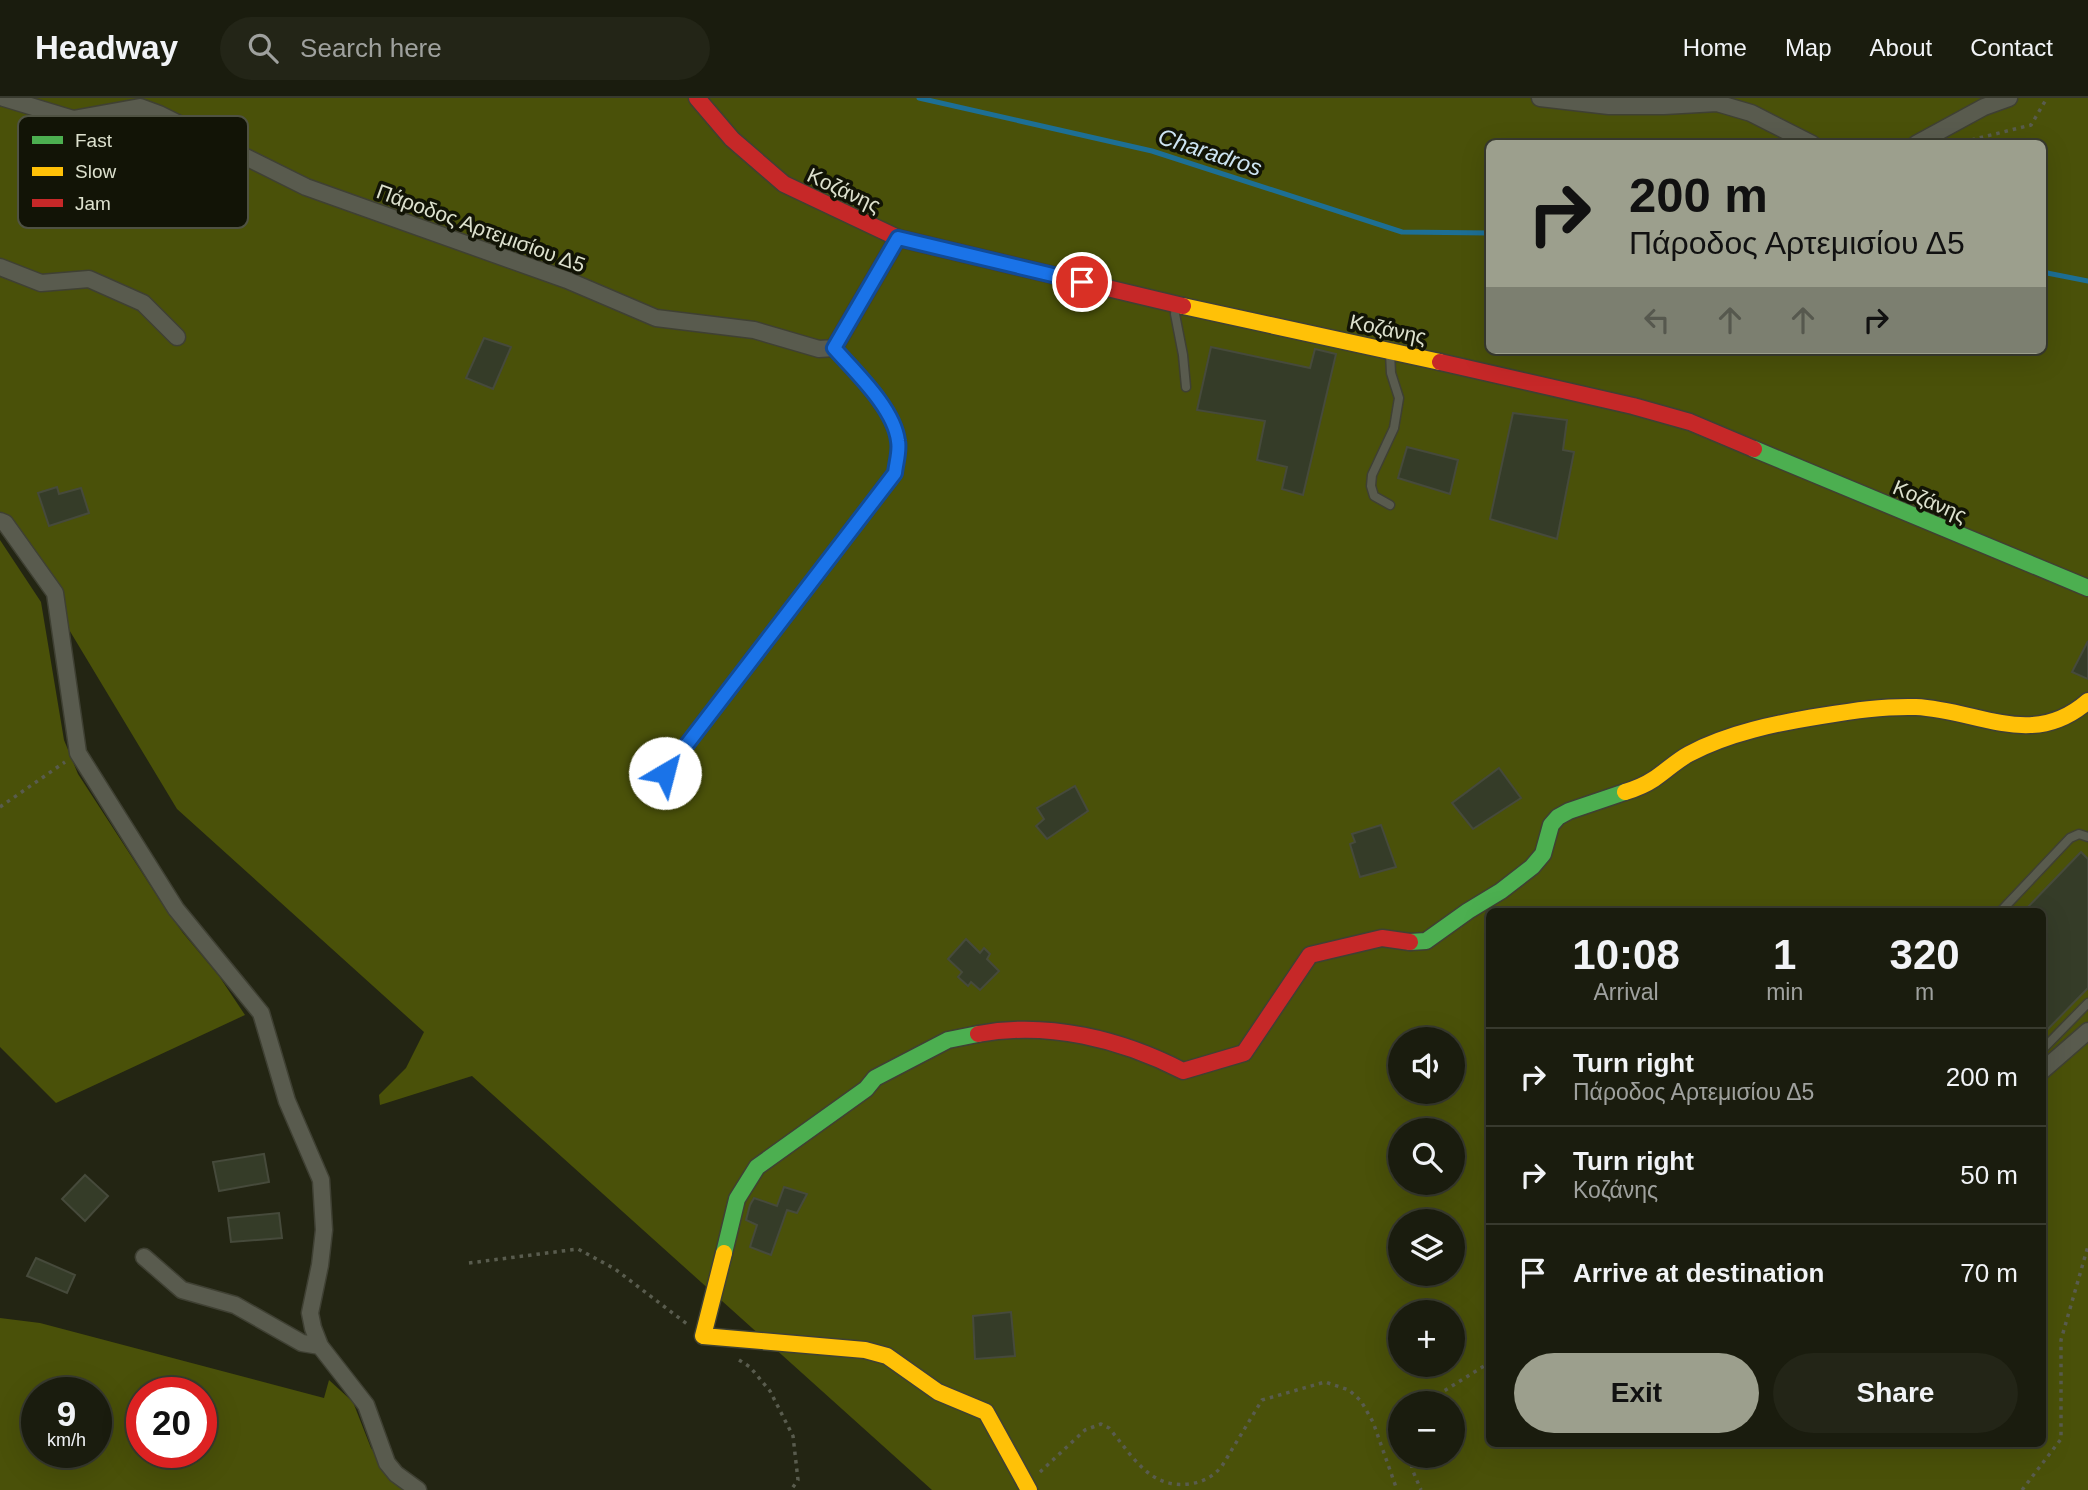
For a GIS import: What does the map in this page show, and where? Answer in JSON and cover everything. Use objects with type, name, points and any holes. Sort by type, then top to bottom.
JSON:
[{"type":"street","name":"Πάροδος Αρτεμισίου Δ5","points":[[4,98],[60,116]]},
{"type":"street","name":"Κοζάνης","points":[[697,98],[732,139],[784,184],[898,238],[1176,304],[1633,406],[1690,422],[2088,588]]},
{"type":"street","points":[[1540,98],[1609,106],[1717,103],[1751,113],[1804,140]]},
{"type":"street","points":[[1923,140],[1984,107],[2010,98]]},
{"type":"street","name":"Πάροδος Αρτεμισίου Δ5","points":[[94,116],[140,107],[163,116]]},
{"type":"street","name":"Πάροδος Αρτεμισίου Δ5","points":[[248,158],[306,187],[567,280],[656,318],[754,330],[818,349],[834,348]]},
{"type":"street","points":[[834,348],[898,238]]},
{"type":"street","points":[[0,267],[41,283],[89,279],[143,303],[177,337]]},
{"type":"street","points":[[0,521],[5,523],[54,593],[78,753],[176,909],[261,1013],[287,1101],[321,1180],[324,1230],[310,1313],[313,1328],[320,1346],[366,1405],[387,1463],[396,1474],[418,1490]]},
{"type":"street","points":[[1028,1488],[986,1412],[938,1392],[887,1356],[865,1350],[703,1336],[737,1199],[757,1167],[866,1089],[875,1078],[941,1044],[989,1032],[1045,1031],[1124,1045],[1183,1071],[1244,1053],[1310,955],[1382,938],[1414,943],[1426,941],[1532,867],[1542,853],[1551,825],[1558,817],[1643,785],[1699,750],[1765,728],[1859,710],[1938,708],[1986,720],[2034,727],[2071,715],[2088,701]]},
{"type":"street","points":[[2046,1068],[2088,1031]]},
{"type":"street","points":[[144,1256],[182,1290],[235,1305],[302,1343],[320,1346]]},
{"type":"lane","points":[[1176,304],[1175,314],[1186,387]]},
{"type":"lane","points":[[665,773],[895,473],[899,441],[891,418],[869,387],[834,348]]},
{"type":"lane","points":[[1390,351],[1391,373],[1399,398],[1394,428],[1372,475],[1371,486],[1374,495],[1390,505]]},
{"type":"lane","points":[[2004,908],[2070,838],[2079,834],[2088,837]]},
{"type":"lane","points":[[2046,1046],[2088,1003]]},
{"type":"path","points":[[1971,140],[2031,125],[2047,98]]},
{"type":"path","points":[[0,807],[78,753]]},
{"type":"path","points":[[2022,1490],[2062,1439],[2061,1340],[2088,1247]]},
{"type":"path","points":[[469,1264],[578,1249],[615,1269],[703,1336]]},
{"type":"path","points":[[731,1354],[750,1367],[770,1391],[793,1436],[798,1480],[791,1490]]},
{"type":"path","points":[[1444,1391],[1484,1366],[1486,1362]]},
{"type":"path","points":[[1028,1488],[1085,1430],[1101,1424],[1109,1428],[1153,1478],[1178,1485],[1202,1481],[1216,1474],[1262,1401],[1325,1382],[1349,1390],[1361,1401],[1373,1422],[1397,1490]]},
{"type":"path","points":[[1412,1468],[1420,1490]]},
{"type":"green space","points":[[0,98],[2088,98],[2088,1490],[932,1490],[472,1076],[380,1105],[379,1095],[406,1068],[424,1032],[177,809],[0,515]]},
{"type":"green space","points":[[0,540],[41,602],[64,740],[78,774],[161,902],[219,976],[245,1015],[56,1103],[0,1047]]},
{"type":"green space","points":[[0,1318],[40,1323],[324,1398],[329,1380],[353,1402],[371,1448],[399,1486],[405,1490],[0,1490]]},
{"type":"building","points":[[484,338],[511,347],[493,389],[466,378]]},
{"type":"building","points":[[1211,347],[1310,368],[1315,349],[1336,354],[1303,495],[1282,489],[1287,467],[1257,460],[1265,421],[1197,410]]},
{"type":"building","points":[[1513,413],[1567,420],[1563,450],[1574,452],[1557,539],[1490,519]]},
{"type":"building","points":[[1407,447],[1458,460],[1450,494],[1398,478]]},
{"type":"building","points":[[57,487],[59,494],[81,488],[89,513],[49,526],[38,493]]},
{"type":"building","points":[[2088,641],[2088,679],[2072,672]]},
{"type":"building","points":[[1499,768],[1521,798],[1473,829],[1452,803]]},
{"type":"building","points":[[1075,786],[1088,811],[1047,839],[1036,826],[1044,819],[1037,808]]},
{"type":"building","points":[[1381,825],[1396,867],[1360,877],[1350,844],[1355,842],[1352,834]]},
{"type":"building","points":[[2081,852],[2088,859],[2088,988],[2046,1031],[2046,908],[2027,908]]},
{"type":"building","points":[[966,939],[980,953],[984,948],[990,954],[987,959],[999,971],[980,990],[971,982],[968,986],[958,977],[962,972],[948,959]]},
{"type":"building","points":[[264,1154],[269,1182],[219,1191],[213,1162]]},
{"type":"building","points":[[85,1175],[108,1196],[85,1221],[62,1199]]},
{"type":"building","points":[[784,1187],[807,1194],[797,1213],[787,1210],[771,1255],[750,1247],[757,1225],[746,1220],[754,1198],[777,1206]]},
{"type":"building","points":[[279,1213],[282,1238],[231,1242],[228,1218]]},
{"type":"building","points":[[36,1258],[75,1275],[67,1293],[27,1276]]},
{"type":"building","points":[[1011,1312],[1015,1356],[975,1359],[973,1316]]},
{"type":"waterway","name":"Charadros","points":[[919,98],[1152,151],[1402,232],[1486,233]]},
{"type":"waterway","name":"Charadros","points":[[2046,273],[2088,281]]},
{"type":"traffic: fast","points":[[1754,449],[2088,588]]},
{"type":"traffic: fast","points":[[1410,942],[1426,941],[1532,867],[1543,854],[1551,825],[1558,817],[1625,792]]},
{"type":"traffic: fast","points":[[724,1253],[737,1199],[757,1167],[866,1089],[875,1078],[948,1040],[978,1034]]},
{"type":"traffic: slow","points":[[1183,306],[1440,362]]},
{"type":"traffic: slow","points":[[1625,792],[1651,781],[1684,757],[1704,747],[1736,735],[1787,722],[1868,709],[1916,707],[2005,724],[2026,725],[2046,723],[2067,715],[2088,701]]},
{"type":"traffic: slow","points":[[724,1253],[703,1336],[865,1350],[887,1356],[938,1392],[986,1412],[1029,1490]]},
{"type":"traffic: jam","points":[[697,98],[732,139],[784,184],[898,238],[1183,306]]},
{"type":"traffic: jam","points":[[1440,362],[1633,406],[1690,422],[1754,449]]},
{"type":"traffic: jam","points":[[978,1034],[1031,1030],[1084,1036],[1135,1050],[1183,1071],[1244,1053],[1310,955],[1382,938],[1410,942]]},
{"type":"route","points":[[665,773],[895,473],[899,441],[891,418],[869,387],[834,348],[898,238],[1082,282]]}]
